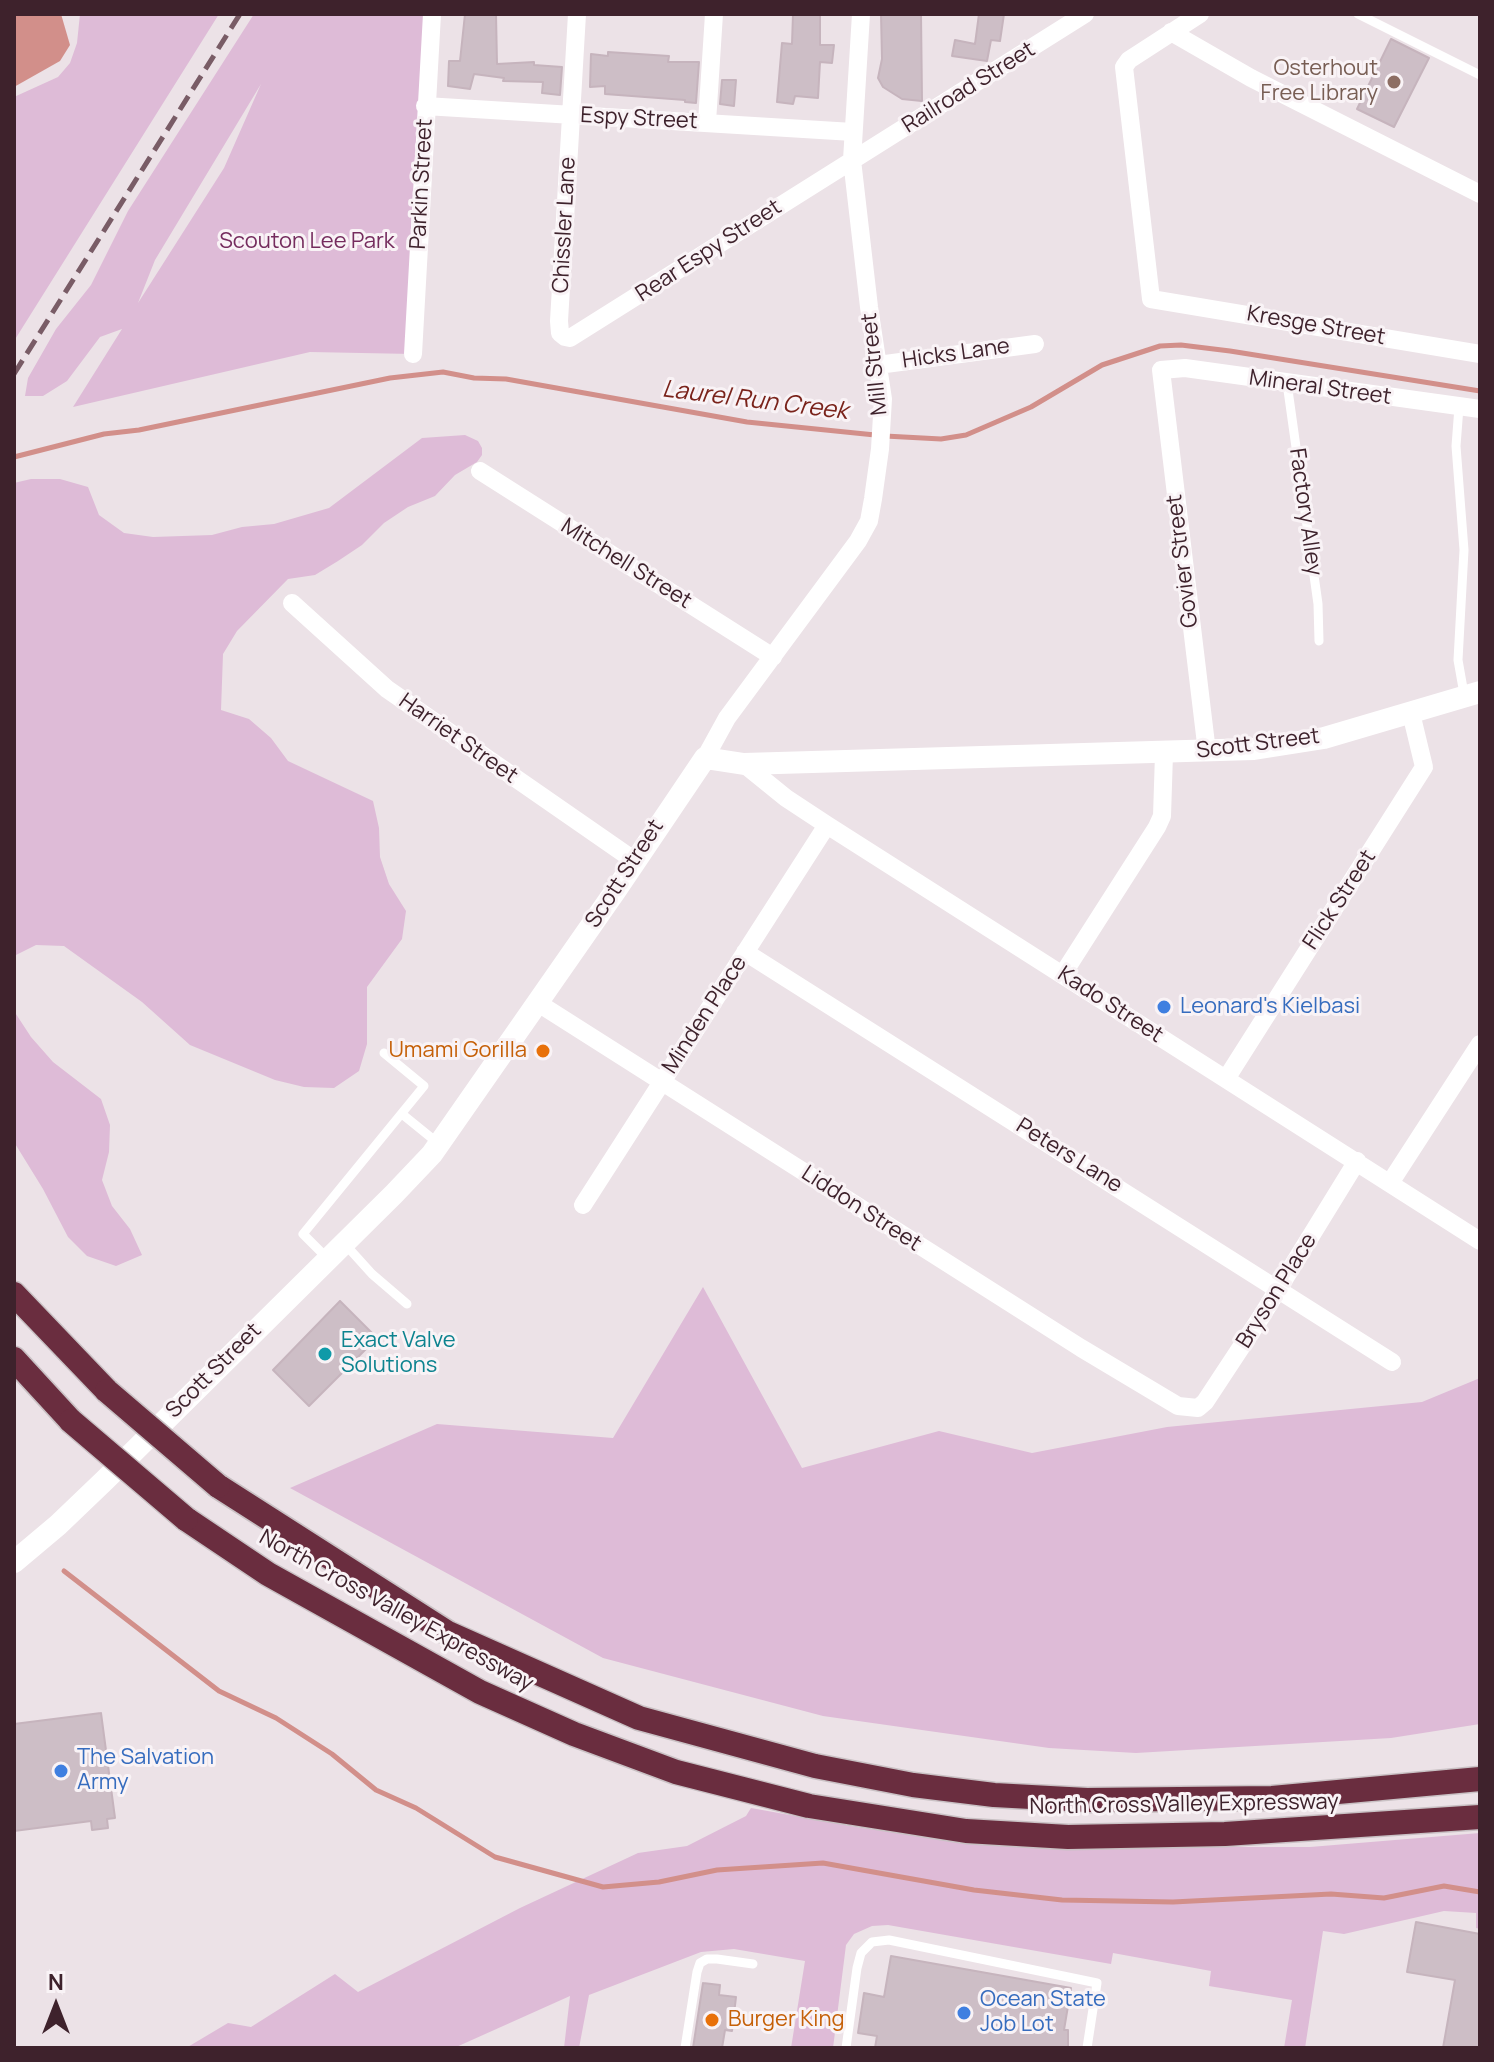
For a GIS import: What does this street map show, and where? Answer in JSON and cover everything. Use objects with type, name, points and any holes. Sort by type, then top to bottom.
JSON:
[{"type":"highway","name":"North Cross Valley Expressway","points":[[14,1294],[107,1391],[218,1486],[448,1633],[639,1718],[815,1766],[913,1785],[994,1795],[1087,1800],[1272,1798],[1477,1779]]},
{"type":"highway","name":"North Cross Valley Expressway","points":[[14,1359],[71,1421],[186,1519],[268,1574],[480,1692],[574,1734],[676,1772],[809,1806],[966,1831],[1068,1837],[1225,1834],[1480,1817]]},
{"type":"street","name":"Parkin Street","points":[[413,354],[432,14]]},
{"type":"street","name":"Chissler Lane","points":[[565,337],[560,333],[559,321],[577,14]]},
{"type":"street","points":[[707,122],[714,14]]},
{"type":"street","name":"Mill Street","points":[[705,758],[727,718],[858,541],[869,521],[880,449],[883,399],[852,160],[861,14]]},
{"type":"street","name":"Railroad Street","points":[[852,160],[1085,14]]},
{"type":"street","points":[[1200,14],[1171,32],[1251,78],[1480,194]]},
{"type":"street","name":"Kresge Street","points":[[1171,32],[1129,60],[1124,67],[1151,299],[1480,354]]},
{"type":"street","name":"Espy Street","points":[[425,106],[853,132]]},
{"type":"street","name":"Rear Espy Street","points":[[565,337],[570,338],[615,311],[852,160]]},
{"type":"street","name":"Hicks Lane","points":[[878,365],[1035,344]]},
{"type":"street","name":"Mineral Street","points":[[1161,370],[1185,368],[1480,409]]},
{"type":"street","name":"Govier Street","points":[[1161,370],[1207,752]]},
{"type":"street","name":"Mitchell Street","points":[[480,471],[773,657]]},
{"type":"street","name":"Harriet Street","points":[[292,603],[387,689],[635,861]]},
{"type":"street","name":"Scott Street","points":[[14,1562],[105,1480],[394,1194],[439,1144],[705,758],[744,764],[1254,749],[1315,740],[1472,695]]},
{"type":"street","name":"Flick Street","points":[[1226,1079],[1424,767],[1411,713]]},
{"type":"street","points":[[1063,974],[1157,827],[1162,816],[1165,785],[1164,754]]},
{"type":"street","name":"Kado Street","points":[[744,764],[786,798],[827,825],[1480,1241]]},
{"type":"street","name":"Minden Place","points":[[583,1205],[827,825]]},
{"type":"street","name":"Peters Lane","points":[[745,952],[1392,1362]]},
{"type":"street","name":"Liddon Street","points":[[538,1003],[1081,1348],[1170,1402],[1187,1408]]},
{"type":"street","points":[[1390,1183],[1480,1044]]},
{"type":"street","name":"Bryson Place","points":[[1187,1408],[1198,1408],[1205,1402],[1357,1161]]},
{"type":"lane","points":[[1358,14],[1480,75]]},
{"type":"lane","name":"Factory Alley","points":[[1287,383],[1318,604],[1319,641]]},
{"type":"lane","points":[[1459,407],[1456,446],[1464,550],[1458,660],[1472,695]]},
{"type":"lane","points":[[384,1053],[424,1086],[303,1234],[372,1274],[407,1304]]},
{"type":"lane","points":[[402,1114],[439,1144]]},
{"type":"lane","points":[[846,2048],[861,1953],[872,1942],[889,1940],[1097,1983],[1087,2048]]},
{"type":"lane","points":[[685,2048],[700,1963],[717,1959],[753,1964]]},
{"type":"green space","points":[[80,14],[219,14],[14,341],[14,97],[58,77],[70,63],[77,43]]},
{"type":"green space","name":"Scouton Lee Park","points":[[254,14],[425,14],[413,354],[310,352],[73,407],[122,329],[100,337],[67,381],[43,396],[25,396],[28,378],[56,329],[91,285],[128,211]],"holes":[[[261,84],[224,168],[138,303],[155,260]]]},
{"type":"green space","points":[[465,435],[478,441],[482,448],[477,462],[455,475],[435,496],[408,507],[384,523],[362,545],[338,561],[315,575],[288,579],[237,631],[223,654],[221,710],[249,719],[271,738],[288,761],[373,801],[379,828],[380,857],[389,884],[406,911],[402,939],[367,987],[367,1044],[359,1071],[334,1088],[304,1087],[275,1080],[190,1045],[142,1002],[64,946],[36,945],[14,956],[14,483],[31,479],[60,479],[88,487],[99,515],[124,533],[153,537],[212,535],[242,527],[274,524],[329,508],[422,438]]},
{"type":"green space","points":[[14,1011],[53,1062],[101,1099],[110,1125],[109,1152],[102,1180],[112,1206],[130,1229],[142,1255],[116,1266],[87,1256],[68,1237],[14,1142]]},
{"type":"green space","points":[[703,1287],[802,1468],[939,1431],[1032,1453],[1167,1427],[1422,1402],[1480,1378],[1480,1724],[1391,1738],[1136,1753],[1049,1748],[823,1716],[603,1658],[290,1488],[437,1424],[613,1438]]},
{"type":"green space","points":[[751,1808],[862,1828],[947,1839],[1124,1847],[1310,1847],[1480,1833],[1480,1929],[1476,1928],[1476,1913],[1444,1911],[1344,1934],[1323,1931],[1305,2048],[1284,2048],[1292,2000],[1209,1986],[1211,1971],[1113,1953],[1111,1964],[888,1925],[872,1926],[854,1934],[846,1945],[833,2048],[791,2048],[805,1961],[734,1949],[701,1952],[589,1995],[579,2048],[564,2048],[570,1996],[454,2048],[186,2048],[228,2023],[251,2027],[335,1974],[358,1992],[520,1908],[638,1853],[687,1846],[746,1816]]},
{"type":"shaded area","points":[[14,14],[61,14],[70,45],[60,61],[14,87]]},
{"type":"building","points":[[465,14],[496,14],[497,64],[534,62],[534,65],[562,67],[560,95],[542,93],[543,82],[503,81],[504,78],[474,74],[470,89],[448,86],[449,61],[460,61]]},
{"type":"building","points":[[793,14],[820,14],[820,45],[834,45],[832,63],[820,62],[818,98],[795,96],[793,104],[777,102],[782,43],[792,44]]},
{"type":"building","points":[[881,14],[921,14],[922,101],[902,99],[883,87],[878,78],[882,59]]},
{"type":"building","points":[[979,14],[1004,14],[1000,41],[991,40],[987,61],[952,56],[955,40],[975,44]]},
{"type":"building","name":"Osterhout Free Library","points":[[1391,39],[1429,58],[1394,127],[1357,109]]},
{"type":"building","points":[[608,52],[669,56],[668,62],[699,62],[696,103],[605,94],[605,86],[590,87],[591,54],[608,56]]},
{"type":"building","points":[[722,80],[736,80],[734,106],[720,104]]},
{"type":"building","name":"Exact Valve Solutions","points":[[340,1301],[377,1338],[309,1406],[273,1370]]},
{"type":"building","name":"The Salvation Army","points":[[101,1713],[115,1818],[107,1819],[108,1828],[92,1830],[91,1821],[14,1831],[14,1724]]},
{"type":"building","points":[[1416,1922],[1480,1934],[1480,2048],[1443,2048],[1455,1980],[1407,1972]]},
{"type":"building","name":"Ocean State Job Lot","points":[[891,1956],[1071,1988],[1064,2030],[1068,2030],[1068,2048],[875,2048],[877,2036],[858,2033],[864,1993],[884,1997]]},
{"type":"building","name":"Burger King","points":[[703,1983],[720,1985],[719,1995],[736,1997],[732,2031],[725,2030],[722,2048],[693,2048]]},
{"type":"waterway","name":"Laurel Run Creek","points":[[885,436],[941,439],[966,435],[1031,407],[1102,365],[1160,346],[1181,345],[1230,351],[1480,391]]},
{"type":"waterway","name":"Laurel Run Creek","points":[[14,457],[104,434],[139,430],[390,378],[443,372],[474,378],[506,379],[747,422],[875,435]]},
{"type":"waterway","points":[[64,1571],[219,1691],[276,1718],[332,1754],[376,1790],[416,1808],[495,1857],[603,1887],[659,1882],[717,1870],[823,1863],[974,1890],[1062,1900],[1173,1902],[1331,1894],[1384,1898],[1444,1886],[1480,1892]]},
{"type":"railway","points":[[14,374],[240,14]]},
{"type":"place","name":"Osterhout Free Library","points":[[1394,82]]},
{"type":"place","name":"Leonard's Kielbasi","points":[[1164,1007]]},
{"type":"place","name":"Umami Gorilla","points":[[543,1051]]},
{"type":"place","name":"Exact Valve Solutions","points":[[325,1354]]},
{"type":"place","name":"The Salvation Army","points":[[61,1771]]},
{"type":"place","name":"Ocean State Job Lot","points":[[964,2013]]},
{"type":"place","name":"Burger King","points":[[712,2020]]}]
